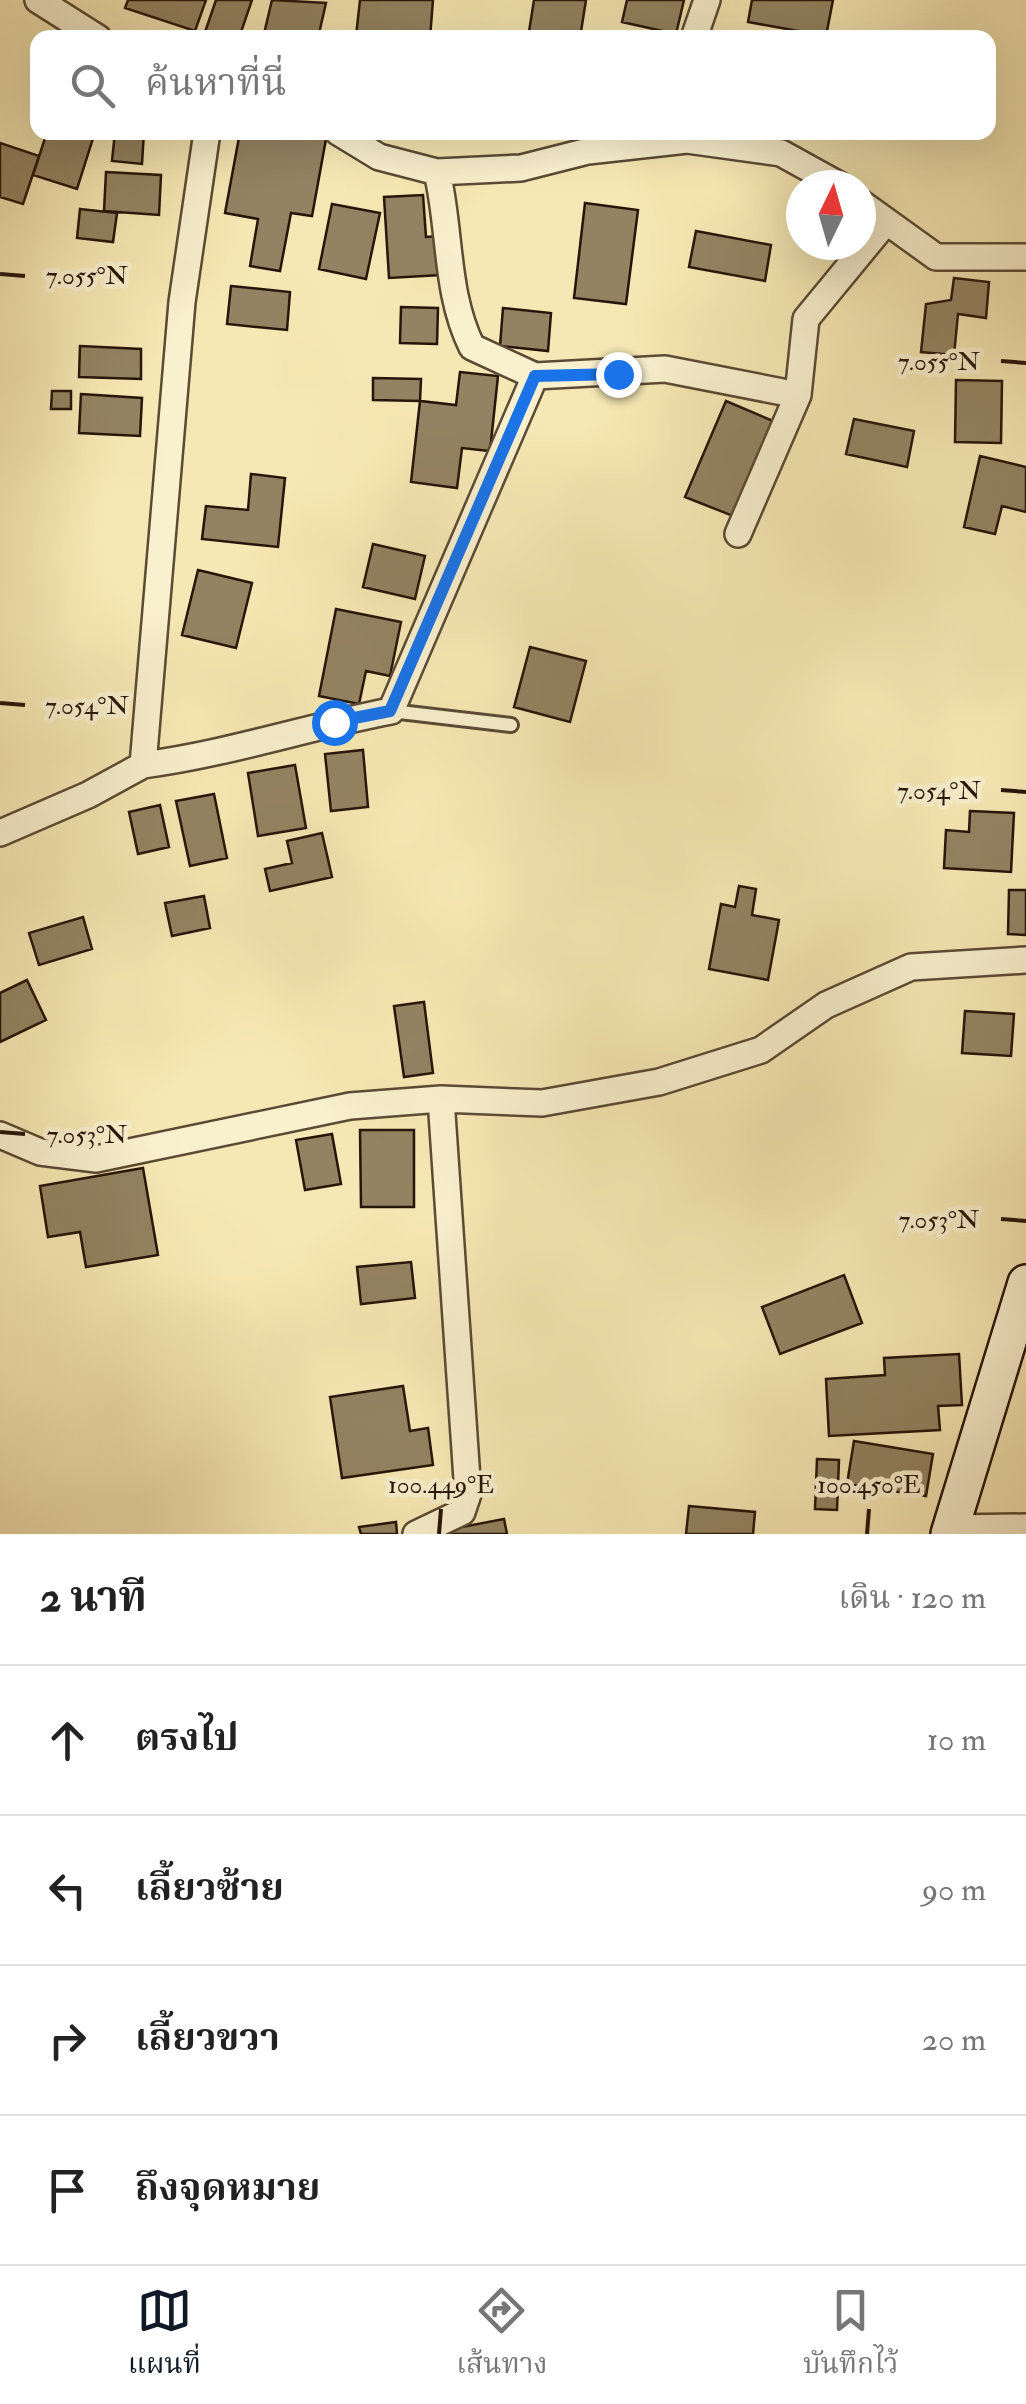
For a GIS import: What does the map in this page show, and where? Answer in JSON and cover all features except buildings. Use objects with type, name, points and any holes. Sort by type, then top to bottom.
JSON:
[{"type":"street","points":[[38,0],[85,30]]},
{"type":"street","points":[[697,30],[707,0]]},
{"type":"street","points":[[143,765],[182,302],[206,140]]},
{"type":"street","points":[[351,140],[379,157],[437,172],[521,168],[589,142],[687,140],[781,153],[812,170]]},
{"type":"street","points":[[437,172],[449,222],[454,306],[472,346],[535,376],[654,368],[798,395]]},
{"type":"street","points":[[876,216],[936,257],[1026,257]]},
{"type":"street","points":[[738,534],[798,395],[806,319],[885,223]]},
{"type":"street","points":[[0,833],[88,795],[143,765],[214,756],[334,722],[390,711],[535,376]]},
{"type":"street","points":[[0,1135],[40,1152],[96,1158],[350,1106],[441,1100],[542,1103],[658,1082],[761,1050],[826,1005],[911,967],[1026,960]]},
{"type":"street","points":[[416,1534],[462,1512],[468,1494],[441,1100]]},
{"type":"street","points":[[1024,1299],[950,1531],[1026,1528]]},
{"type":"lane","points":[[390,711],[511,725]]},
{"type":"route","points":[[334,722],[390,711],[535,376],[618,374]]}]
